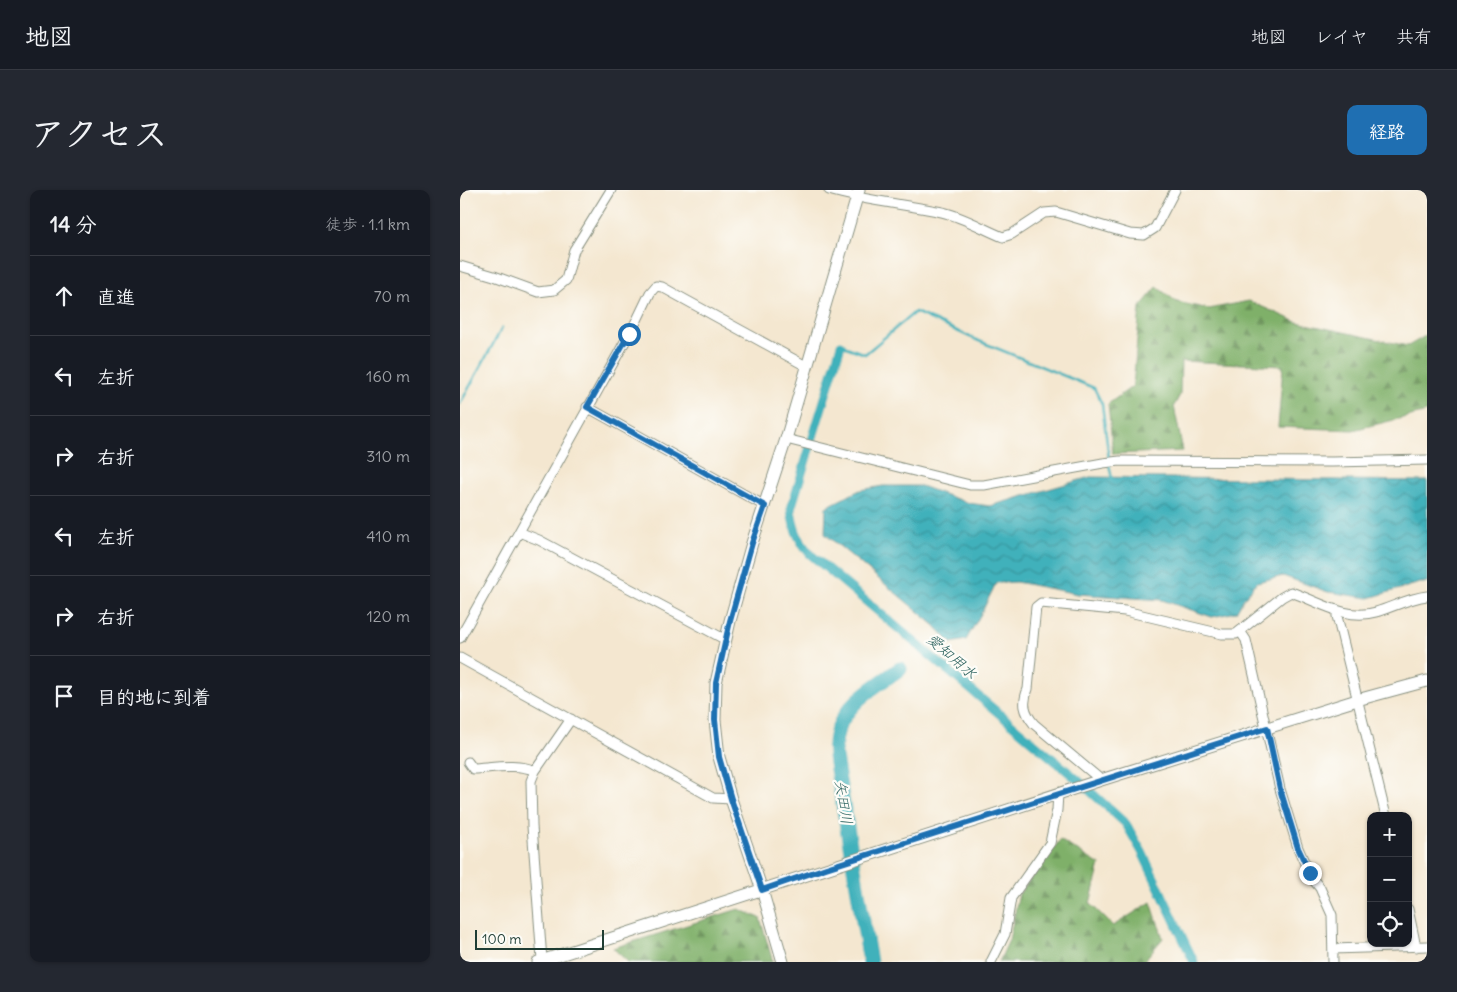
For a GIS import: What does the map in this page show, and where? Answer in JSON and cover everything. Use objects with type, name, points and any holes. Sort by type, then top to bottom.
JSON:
[{"type":"street","points":[[460,266],[538,292],[554,290],[566,280],[574,250],[611,190]]},
{"type":"street","points":[[829,190],[857,194],[944,213],[1003,237],[1012,234],[1044,213],[1056,212],[1138,235],[1144,235],[1155,228],[1176,190]]},
{"type":"street","points":[[783,962],[719,757],[715,720],[716,683],[730,621],[752,543],[786,439],[857,194]]},
{"type":"street","points":[[460,638],[637,320],[650,293],[656,286],[662,287],[806,366]]},
{"type":"street","points":[[587,407],[765,506]]},
{"type":"street","points":[[786,439],[970,485],[984,485],[1120,461],[1313,462],[1427,460]]},
{"type":"street","points":[[519,532],[539,540],[726,640]]},
{"type":"street","points":[[1097,782],[1034,724],[1027,716],[1024,708],[1024,698],[1028,688],[1036,607],[1041,603],[1125,611],[1222,634],[1236,634],[1291,592],[1337,610],[1355,614],[1375,613],[1416,597],[1427,596]]},
{"type":"street","points":[[1337,610],[1385,812]]},
{"type":"street","points":[[1240,631],[1246,640],[1280,789],[1298,848],[1311,877],[1320,888],[1330,908],[1333,962]]},
{"type":"street","points":[[460,658],[712,798],[731,799]]},
{"type":"street","points":[[571,720],[534,771],[531,782],[530,798],[540,961],[1267,728],[1427,681]]},
{"type":"street","points":[[468,762],[473,769],[518,767],[529,768],[534,771]]},
{"type":"street","points":[[991,962],[1005,934],[1011,898],[1050,843],[1058,810],[1058,794]]},
{"type":"street","points":[[1412,928],[1416,946]]},
{"type":"street","points":[[1333,949],[1427,946]]},
{"type":"green space","points":[[1157,287],[1177,302],[1209,309],[1249,301],[1297,322],[1408,346],[1427,335],[1427,412],[1353,430],[1278,427],[1283,366],[1181,361],[1180,395],[1174,406],[1183,451],[1113,454],[1108,404],[1133,386],[1140,307]]},
{"type":"green space","points":[[1060,840],[1100,865],[1090,903],[1113,926],[1151,902],[1163,938],[1143,962],[999,962],[1009,940],[1019,894]]},
{"type":"green space","points":[[739,909],[760,918],[773,962],[628,962],[613,948]]},
{"type":"water","points":[[1090,477],[1427,481],[1427,583],[1420,583],[1369,598],[1328,592],[1283,576],[1257,582],[1236,612],[1212,617],[1162,600],[1078,594],[1016,582],[996,583],[966,640],[951,643],[934,625],[825,534],[826,507],[860,490],[883,486],[921,486],[968,503],[990,506]]},
{"type":"waterway","points":[[841,345],[865,354],[915,312],[979,341],[1094,388],[1102,404],[1109,459]]},
{"type":"waterway","points":[[460,404],[502,328]]},
{"type":"waterway","name":"愛知用水","points":[[841,345],[791,509],[799,539],[810,554],[1079,781],[1126,824],[1142,852],[1194,962]]},
{"type":"waterway","points":[[1109,464],[1112,479]]},
{"type":"waterway","name":"矢田川","points":[[870,962],[836,763],[835,746],[837,731],[850,709],[869,691],[900,669]]},
{"type":"route","points":[[629,334],[587,407],[765,506],[752,543],[730,621],[716,683],[715,702],[716,738],[719,757],[731,799],[762,890],[1267,728],[1280,789],[1298,848],[1310,873]]}]
